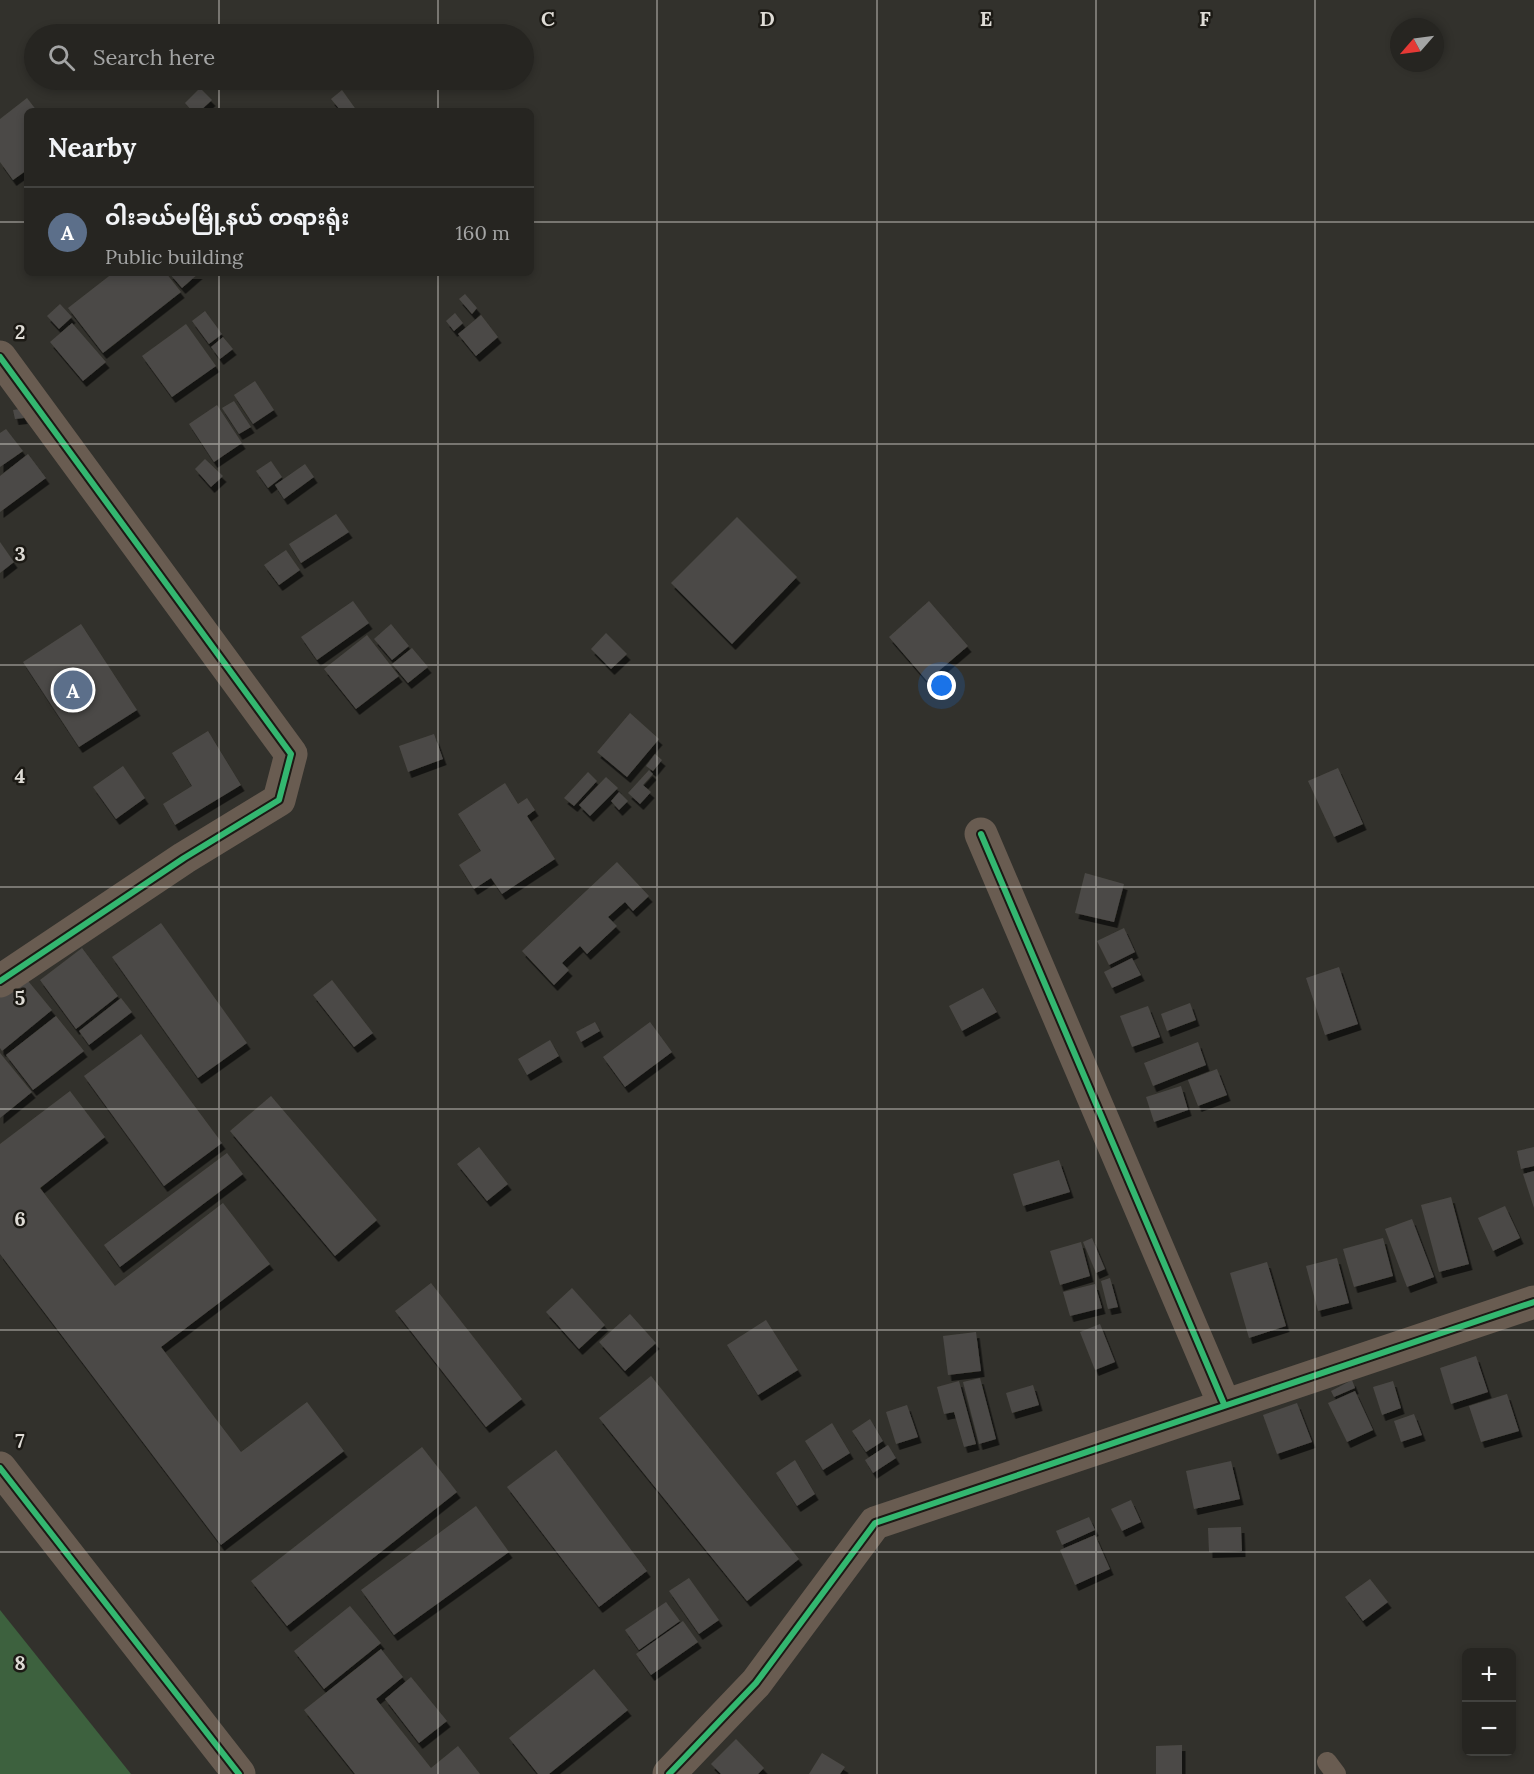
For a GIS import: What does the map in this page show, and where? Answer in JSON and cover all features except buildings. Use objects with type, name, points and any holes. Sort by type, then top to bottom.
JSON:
[{"type":"street","points":[[0,357],[291,754],[279,800],[184,858],[0,981]]},
{"type":"street","points":[[981,834],[1224,1404]]},
{"type":"street","points":[[669,1774],[756,1683],[875,1523],[1224,1404],[1534,1302]]},
{"type":"street","points":[[0,1468],[238,1774]]},
{"type":"green space","points":[[0,1610],[131,1774],[0,1774]]},
{"type":"cycle path","points":[[0,357],[291,754],[279,800],[184,858],[0,981]]},
{"type":"cycle path","points":[[981,834],[1224,1404]]},
{"type":"cycle path","points":[[669,1774],[756,1683],[875,1523],[1534,1302]]},
{"type":"cycle path","points":[[0,1468],[239,1774]]},
{"type":"place","name":"ဝါးခယ်မမြို့နယ် တရားရုံး","points":[[73,690]]}]
